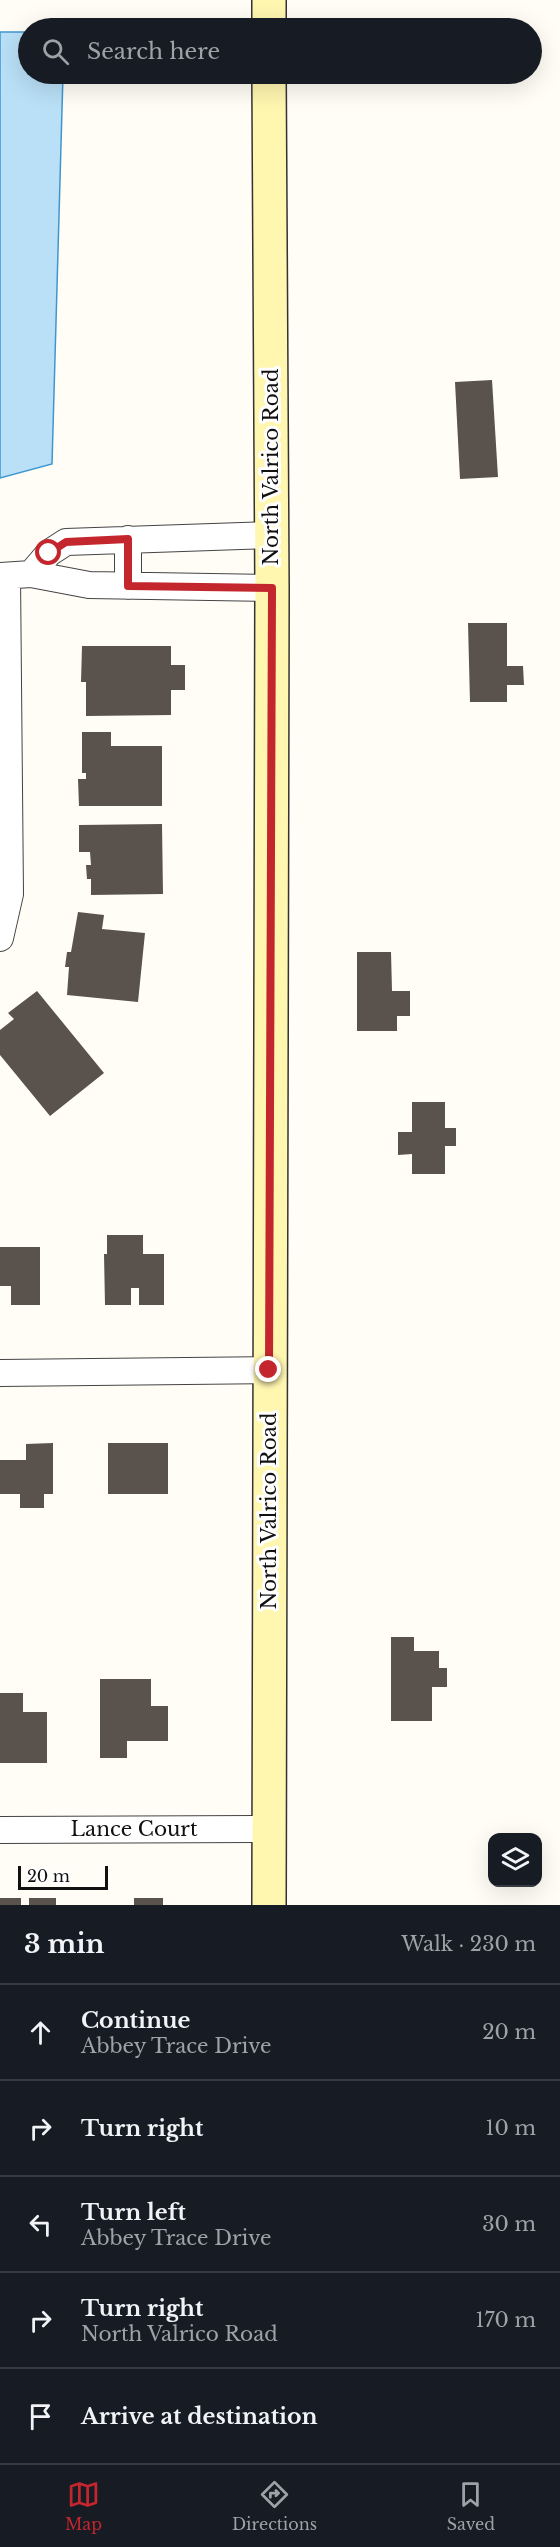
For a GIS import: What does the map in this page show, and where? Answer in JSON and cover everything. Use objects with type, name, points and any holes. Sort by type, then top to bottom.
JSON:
[{"type":"street","points":[[269,0],[269,18]]},
{"type":"street","name":"North Valrico Road","points":[[269,84],[272,588],[269,1905]]},
{"type":"street","points":[[13,575],[66,542],[272,535]]},
{"type":"street","points":[[128,539],[128,586]]},
{"type":"street","points":[[13,575],[89,585],[272,588]]},
{"type":"street","points":[[0,938],[10,894],[13,575]]},
{"type":"street","points":[[0,1373],[269,1370]]},
{"type":"street","name":"Lance Court","points":[[0,1830],[269,1829]]},
{"type":"water","points":[[0,32],[18,32],[18,84],[63,84],[52,464],[0,478]]},
{"type":"building","points":[[492,380],[498,477],[460,479],[455,382]]},
{"type":"building","points":[[468,623],[507,623],[507,666],[523,666],[524,685],[507,685],[507,702],[470,702]]},
{"type":"building","points":[[82,646],[171,646],[171,665],[185,665],[185,690],[171,690],[171,715],[86,716],[86,682],[81,682]]},
{"type":"building","points":[[82,732],[111,732],[111,746],[162,746],[162,806],[79,806],[78,779],[86,779],[86,773],[82,773]]},
{"type":"building","points":[[162,824],[163,894],[91,895],[91,879],[87,879],[86,865],[91,865],[90,852],[79,852],[79,825]]},
{"type":"building","points":[[78,912],[104,915],[102,929],[145,933],[138,1002],[67,995],[69,967],[65,967],[67,952],[71,952]]},
{"type":"building","points":[[357,952],[391,952],[392,991],[410,991],[410,1016],[397,1016],[397,1031],[357,1031]]},
{"type":"building","points":[[37,991],[104,1073],[50,1116],[0,1055],[0,1030],[14,1019],[8,1013]]},
{"type":"building","points":[[412,1102],[445,1102],[445,1128],[456,1128],[456,1146],[445,1146],[445,1174],[412,1174],[412,1154],[398,1155],[398,1132],[412,1132]]},
{"type":"building","points":[[107,1235],[143,1235],[143,1254],[164,1254],[164,1305],[139,1305],[139,1288],[131,1288],[131,1305],[105,1305],[104,1254],[107,1254]]},
{"type":"building","points":[[0,1247],[40,1247],[40,1305],[11,1305],[11,1286],[0,1286]]},
{"type":"building","points":[[53,1443],[53,1494],[44,1494],[44,1508],[20,1508],[20,1494],[0,1494],[0,1460],[26,1460],[26,1444]]},
{"type":"building","points":[[108,1443],[168,1443],[168,1494],[108,1494]]},
{"type":"building","points":[[391,1637],[414,1637],[414,1651],[439,1651],[439,1668],[447,1668],[447,1687],[432,1687],[432,1721],[391,1721]]},
{"type":"building","points":[[100,1679],[151,1679],[151,1706],[168,1706],[168,1741],[127,1741],[127,1758],[100,1758]]},
{"type":"building","points":[[0,1693],[23,1693],[23,1712],[47,1712],[47,1763],[0,1763]]},
{"type":"building","points":[[0,1898],[21,1898],[21,1905],[0,1905]]},
{"type":"building","points":[[29,1898],[56,1898],[56,1905],[29,1905]]},
{"type":"building","points":[[134,1898],[163,1898],[163,1905],[134,1905]]},
{"type":"route","points":[[49,553],[66,542],[128,539],[128,586],[272,588],[269,1370]]}]
